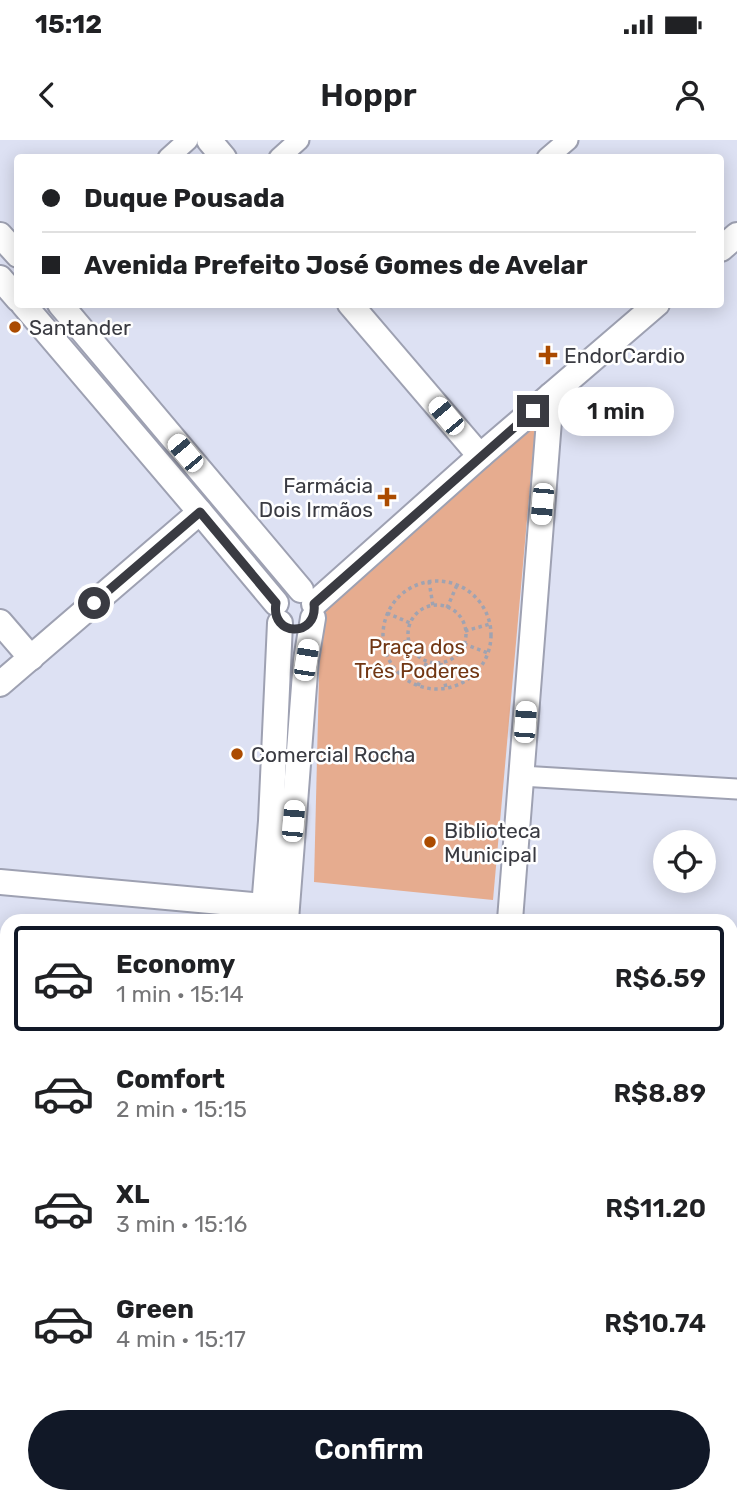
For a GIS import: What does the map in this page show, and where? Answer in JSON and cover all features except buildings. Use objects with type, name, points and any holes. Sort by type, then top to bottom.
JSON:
[{"type":"street","points":[[172,154],[188,140]]},
{"type":"street","points":[[209,140],[221,154]]},
{"type":"street","points":[[283,154],[299,140]]},
{"type":"street","points":[[552,154],[568,140]]},
{"type":"street","points":[[0,235],[14,251]]},
{"type":"street","points":[[28,308],[200,512],[288,628],[298,629],[307,625],[309,604],[652,308]]},
{"type":"street","points":[[63,308],[309,604],[285,914]]},
{"type":"street","points":[[362,309],[481,456]]},
{"type":"street","points":[[510,914],[551,396]]},
{"type":"street","points":[[0,684],[200,512]]},
{"type":"street","points":[[0,882],[264,914],[271,821],[279,597],[295,590],[309,604]]},
{"type":"street","points":[[0,622],[31,658]]},
{"type":"street","points":[[521,776],[737,789]]},
{"type":"path","points":[[429,581],[433,606]]},
{"type":"path","points":[[429,581],[457,585],[476,597],[486,610],[491,624],[488,654],[475,674],[461,684],[435,690],[418,687],[397,672],[388,660],[383,647],[383,628],[387,613],[398,597],[414,586],[429,581]]},
{"type":"path","points":[[447,608],[457,585]]},
{"type":"path","points":[[425,608],[447,608],[462,621],[465,631],[464,644],[457,655],[449,660],[441,663],[427,661],[415,654],[408,641],[410,623],[416,614],[425,608]]},
{"type":"path","points":[[387,613],[410,623]]},
{"type":"path","points":[[465,631],[491,624]]},
{"type":"path","points":[[383,647],[408,641]]},
{"type":"path","points":[[464,644],[488,654]]},
{"type":"path","points":[[418,687],[427,661]]},
{"type":"path","points":[[441,663],[446,689]]},
{"type":"green space","name":"Praça dos Três Poderes","points":[[536,419],[493,900],[314,882],[320,635],[323,611]]},
{"type":"place","name":"Santander","points":[[15,327]]},
{"type":"place","name":"EndorCardio","points":[[548,355]]},
{"type":"place","name":"Farmácia Dois Irmãos","points":[[387,497]]},
{"type":"place","name":"Comercial Rocha","points":[[237,754]]},
{"type":"place","name":"Biblioteca Municipal","points":[[430,842]]},
{"type":"route","points":[[94,603],[200,512],[276,603],[276,616],[280,623],[288,628],[302,628],[313,618],[314,604],[533,411]]}]
